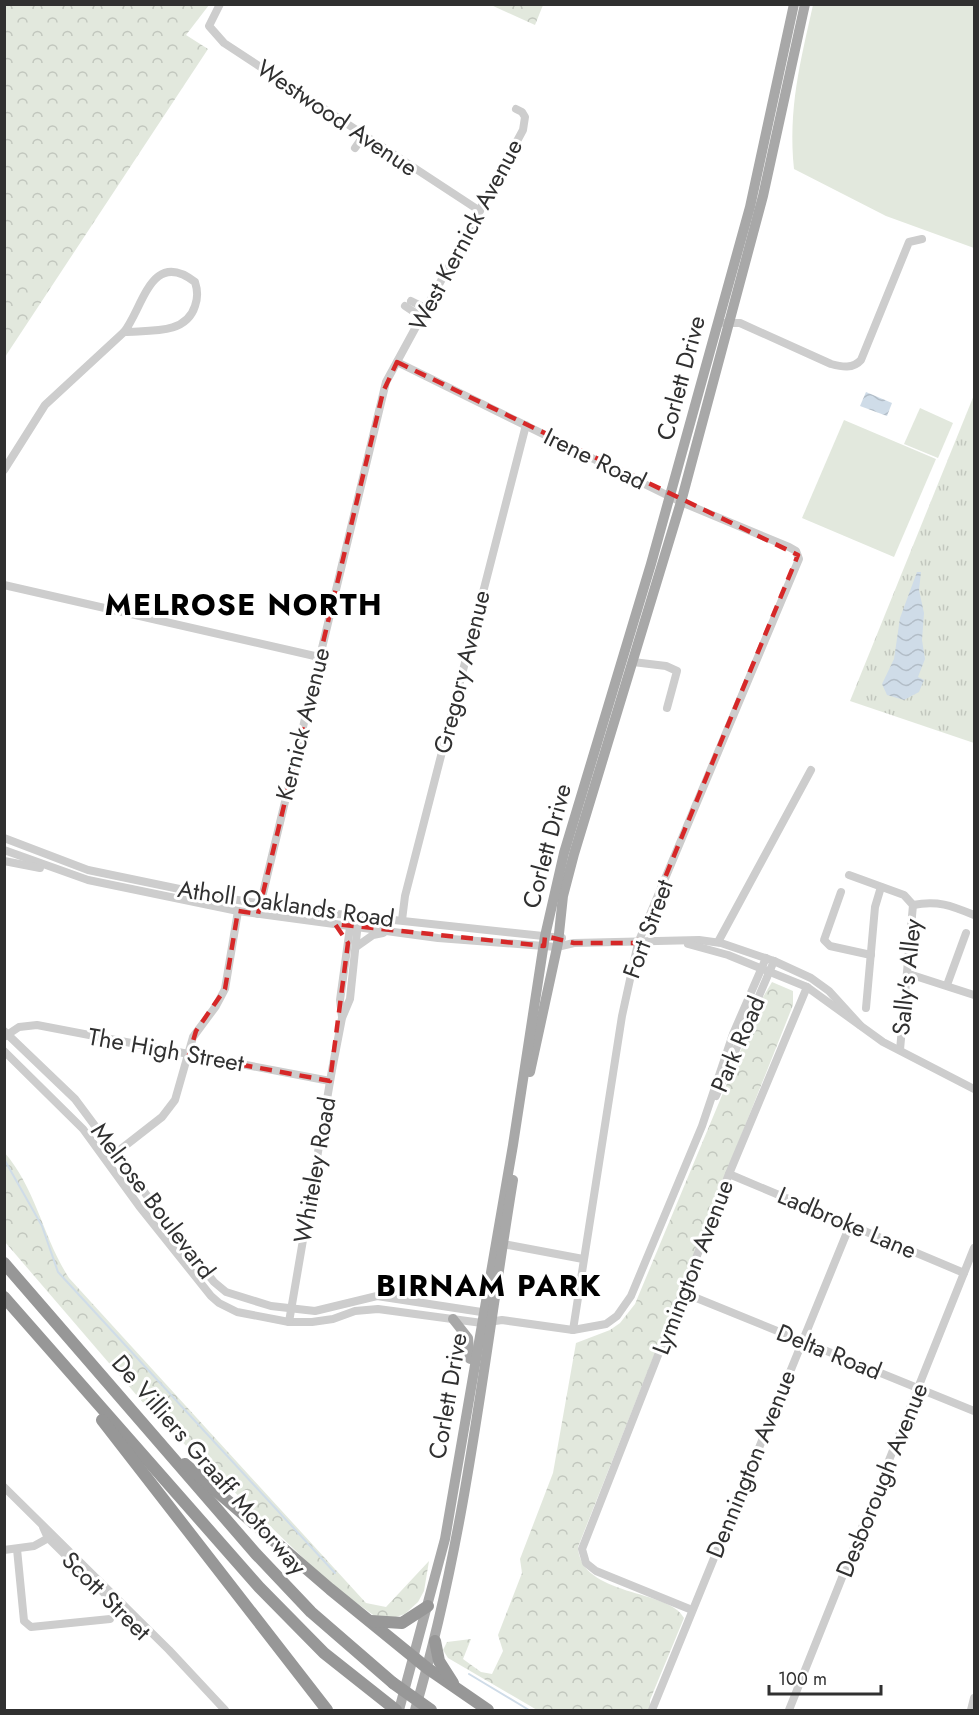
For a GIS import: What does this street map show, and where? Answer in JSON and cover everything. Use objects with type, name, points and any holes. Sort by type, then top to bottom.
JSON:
[{"type":"highway","name":"De Villiers Graaff Motorway","points":[[4,1263],[256,1554],[311,1612],[393,1683],[431,1710]]},
{"type":"highway","points":[[4,1297],[274,1604],[324,1653],[383,1702],[397,1710]]},
{"type":"highway","points":[[71,1375],[85,1398],[327,1710]]},
{"type":"highway","points":[[177,1461],[193,1469],[305,1569],[414,1655],[427,1668],[488,1710]]},
{"type":"highway","points":[[369,1621],[402,1623],[428,1606]]},
{"type":"highway","points":[[435,1641],[440,1661],[456,1687]]},
{"type":"main road","name":"Corlett Drive","points":[[397,1710],[445,1539],[471,1377],[490,1319],[531,1072],[558,942],[563,896],[681,502],[750,207],[794,4]]},
{"type":"main road","name":"Corlett Drive","points":[[415,1710],[435,1641],[458,1532],[545,941],[564,853],[625,656],[670,496],[763,196],[805,4]]},
{"type":"main road","points":[[453,1319],[468,1338],[471,1377]]},
{"type":"street","name":"Westwood Avenue","points":[[220,4],[208,26],[224,43],[480,211]]},
{"type":"street","name":"West Kernick Avenue","points":[[397,362],[523,130],[525,117],[516,109]]},
{"type":"street","points":[[356,148],[364,135]]},
{"type":"street","points":[[723,323],[740,323],[831,364],[842,367],[851,366],[861,360],[909,242],[922,239]]},
{"type":"street","points":[[4,470],[45,405],[124,332],[132,321],[149,283],[157,276],[174,274],[185,276],[195,282],[197,302],[190,319],[181,326],[124,332]]},
{"type":"street","points":[[408,304],[425,313]]},
{"type":"street","name":"Irene Road","points":[[397,362],[681,502],[796,551]]},
{"type":"street","name":"Kernick Avenue","points":[[258,914],[383,392],[397,362]]},
{"type":"street","name":"Gregory Avenue","points":[[402,920],[405,896],[526,425]]},
{"type":"street","name":"Fort Street","points":[[573,1330],[622,1016],[638,943],[798,564],[796,551]]},
{"type":"street","points":[[4,585],[319,657]]},
{"type":"street","points":[[633,662],[666,666],[677,671],[667,708]]},
{"type":"street","points":[[718,942],[811,770]]},
{"type":"street","name":"Atholl Oaklands Road","points":[[4,838],[88,870],[260,903],[402,920],[545,941]]},
{"type":"street","name":"Atholl Oaklands Road","points":[[4,850],[88,880],[238,911],[392,932],[464,940],[574,943],[718,942],[770,959],[822,985],[848,1008],[860,1025]]},
{"type":"street","points":[[4,861],[58,871]]},
{"type":"street","name":"Sally's Alley","points":[[849,875],[904,895],[914,906],[900,1050]]},
{"type":"street","points":[[866,1008],[875,907],[881,887]]},
{"type":"street","points":[[841,892],[824,940],[830,946],[871,955]]},
{"type":"street","points":[[914,906],[929,902],[943,902],[975,915]]},
{"type":"street","points":[[106,1161],[168,1110],[179,1089],[196,1031],[216,1006],[225,989],[238,911]]},
{"type":"street","name":"Whiteley Road","points":[[289,1322],[330,1081],[342,1018],[350,999],[355,915]]},
{"type":"street","points":[[333,923],[352,945],[373,935],[392,932]]},
{"type":"street","points":[[446,926],[464,940]]},
{"type":"street","points":[[947,985],[966,933]]},
{"type":"street","name":"Atholl Oaklands Road","points":[[680,942],[728,955],[807,987],[883,1042],[975,1089]]},
{"type":"street","name":"Park Road","points":[[490,1319],[573,1330],[602,1326],[617,1316],[627,1304],[770,959]]},
{"type":"street","points":[[909,974],[975,995]]},
{"type":"street","name":"Lymington Avenue","points":[[692,1610],[596,1571],[586,1563],[582,1549],[729,1174],[807,987]]},
{"type":"street","name":"The High Street","points":[[6,1034],[19,1027],[37,1025],[330,1081]]},
{"type":"street","name":"Melrose Boulevard","points":[[6,1034],[75,1100],[174,1232],[219,1287],[243,1300],[291,1310],[315,1311],[369,1296],[401,1298],[490,1319]]},
{"type":"street","name":"Melrose Boulevard","points":[[4,1051],[70,1115],[161,1235],[219,1303],[237,1312],[289,1322],[326,1321],[355,1311],[372,1309],[453,1319],[490,1319]]},
{"type":"street","name":"Ladbroke Lane","points":[[729,1174],[964,1273]]},
{"type":"street","name":"Dennington Avenue","points":[[653,1707],[801,1340],[850,1225]]},
{"type":"street","points":[[503,1244],[583,1259]]},
{"type":"street","name":"Desborough Avenue","points":[[789,1710],[975,1248]]},
{"type":"street","name":"Delta Road","points":[[684,1293],[975,1411]]},
{"type":"street","name":"Scott Street","points":[[4,1487],[225,1710]]},
{"type":"street","points":[[4,1550],[34,1546],[51,1536]]},
{"type":"street","points":[[17,1549],[24,1621],[27,1625],[31,1627],[110,1620]]},
{"type":"street","points":[[971,1710],[975,1698]]},
{"type":"highlighted area","points":[[397,362],[798,555],[638,943],[574,943],[545,936],[544,946],[335,924],[348,943],[330,1081],[189,1055],[196,1031],[225,989],[238,911],[258,914],[383,392]]},
{"type":"green space","points":[[5,4],[209,5],[186,35],[208,49],[5,357]]},
{"type":"green space","points":[[491,5],[543,5],[535,25]]},
{"type":"green space","points":[[813,5],[974,5],[974,248],[886,216],[794,169],[794,106]]},
{"type":"green space","points":[[974,395],[974,743],[850,701]]},
{"type":"green space","points":[[920,408],[953,423],[938,458],[904,444]]},
{"type":"green space","points":[[844,420],[936,459],[894,557],[802,518]]},
{"type":"green space","points":[[772,982],[793,991],[793,1005],[578,1547],[583,1563],[593,1575],[609,1584],[662,1602],[676,1609],[684,1618],[650,1700],[650,1710],[537,1710],[448,1658],[443,1650],[447,1642],[471,1639],[463,1659],[481,1672],[492,1674],[503,1651],[498,1635],[522,1573],[520,1559],[553,1473],[576,1343],[610,1330],[620,1323],[635,1304],[763,997]]},
{"type":"green space","points":[[4,1152],[24,1181],[52,1246],[69,1278],[366,1603],[386,1607],[429,1561],[424,1591],[418,1602],[405,1614],[396,1617],[376,1617],[351,1599],[320,1574],[151,1412],[5,1242]]},
{"type":"water","points":[[866,392],[892,403],[887,416],[860,406]]},
{"type":"water","points":[[917,572],[921,572],[919,590],[924,613],[922,640],[925,659],[918,677],[924,680],[919,692],[904,700],[887,695],[882,684],[894,659],[900,618]]},
{"type":"waterway","points":[[4,1159],[42,1226],[58,1272],[335,1573]]},
{"type":"waterway","points":[[469,1674],[529,1710]]},
{"type":"district","name":"MELROSE NORTH","points":[[244,605]]},
{"type":"district","name":"BIRNAM PARK","points":[[489,1286]]}]
